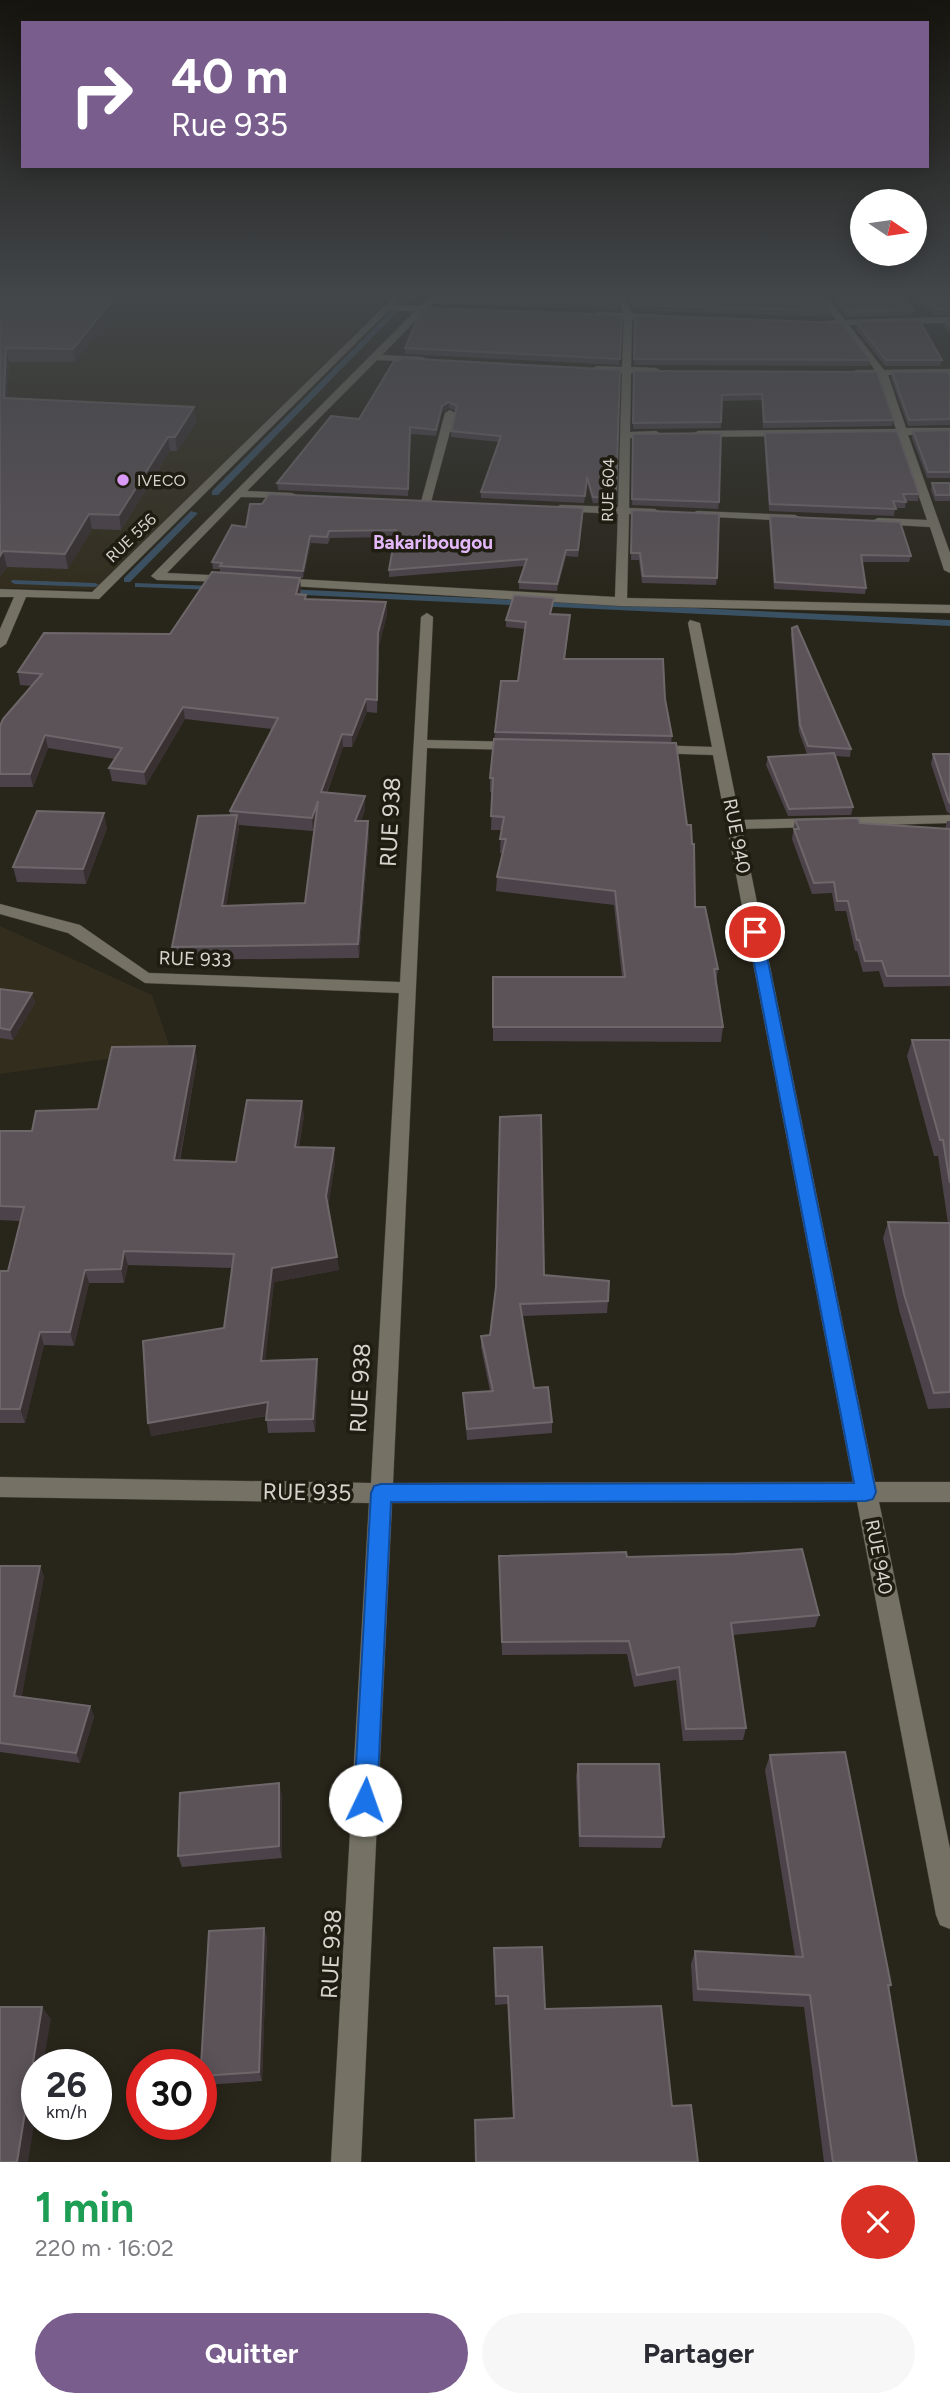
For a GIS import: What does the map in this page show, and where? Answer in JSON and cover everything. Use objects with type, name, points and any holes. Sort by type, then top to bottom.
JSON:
[{"type":"street","name":"RUE 556","points":[[22,594],[95,596],[210,503],[307,397]]},
{"type":"street","points":[[240,494],[336,397]]},
{"type":"street","name":"RUE 604","points":[[621,602],[626,397]]},
{"type":"street","points":[[891,397],[925,484],[934,524],[950,570]]},
{"type":"street","points":[[426,502],[450,412]]},
{"type":"street","points":[[681,434],[950,431]]},
{"type":"street","points":[[625,435],[667,434]]},
{"type":"street","points":[[239,580],[157,576],[210,503],[240,494],[306,497]]},
{"type":"street","points":[[413,502],[440,503]]},
{"type":"street","points":[[545,507],[664,512]]},
{"type":"street","points":[[691,513],[813,519]]},
{"type":"street","points":[[867,521],[934,524]]},
{"type":"street","points":[[266,582],[621,602],[950,609]]},
{"type":"street","points":[[0,593],[22,594],[0,644]]},
{"type":"street","name":"RUE 938","points":[[346,2162],[426,617]]},
{"type":"street","name":"RUE 940","points":[[694,622],[950,1915]]},
{"type":"street","points":[[420,744],[529,746]]},
{"type":"street","points":[[638,749],[720,751]]},
{"type":"street","points":[[734,825],[950,819]]},
{"type":"street","name":"RUE 933","points":[[0,909],[74,929],[145,978],[407,988]]},
{"type":"street","name":"RUE 935","points":[[0,1488],[381,1493],[950,1492]]},
{"type":"shaded area","points":[[0,397],[290,397],[96,590],[0,588]]},
{"type":"shaded area","points":[[0,926],[152,995],[171,1050],[0,1074]]},
{"type":"building","points":[[0,397],[194,407],[175,437],[168,437],[119,515],[89,514],[65,554],[3,551],[0,556]]},
{"type":"building","points":[[372,397],[619,397],[616,498],[593,497],[587,477],[585,496],[481,492],[501,436],[451,431],[457,406],[449,402],[442,406],[436,430],[410,427],[408,489],[277,483],[331,416],[359,419]]},
{"type":"building","points":[[634,397],[722,397],[721,422],[633,423]]},
{"type":"building","points":[[762,397],[886,397],[894,420],[764,422]]},
{"type":"building","points":[[901,397],[950,397],[950,419],[909,420]]},
{"type":"building","points":[[950,430],[950,472],[928,472],[913,431]]},
{"type":"building","points":[[897,431],[919,494],[903,494],[906,502],[893,501],[896,509],[770,504],[765,433]]},
{"type":"building","points":[[721,433],[719,502],[632,499],[633,434]]},
{"type":"building","points":[[932,483],[950,483],[950,495],[936,495]]},
{"type":"building","points":[[269,494],[583,508],[578,550],[566,550],[557,584],[519,582],[527,559],[389,570],[396,530],[329,531],[327,537],[310,536],[303,571],[220,566],[222,563],[212,562],[232,525],[246,527],[250,504],[262,504]]},
{"type":"building","points":[[632,510],[719,514],[717,578],[643,576],[640,553],[631,553]]},
{"type":"building","points":[[770,516],[900,522],[911,556],[861,555],[866,588],[775,582]]},
{"type":"building","points":[[212,572],[300,578],[296,594],[306,595],[305,599],[386,602],[378,633],[377,700],[366,699],[352,735],[342,734],[321,792],[365,796],[355,821],[368,821],[358,944],[172,947],[198,816],[237,815],[222,906],[305,903],[318,801],[312,818],[230,811],[278,718],[183,707],[144,772],[109,768],[122,748],[45,735],[30,774],[0,774],[0,726],[42,674],[18,672],[44,633],[170,634]]},
{"type":"building","points":[[514,595],[554,598],[550,614],[570,615],[564,659],[663,659],[665,699],[672,736],[495,732],[501,681],[518,681],[526,622],[506,620]]},
{"type":"building","points":[[797,626],[851,749],[808,746],[800,725],[792,628]]},
{"type":"building","points":[[494,739],[676,743],[687,825],[691,825],[694,844],[695,907],[705,907],[718,969],[714,969],[723,1027],[493,1027],[493,977],[625,977],[615,891],[497,877],[506,839],[500,839],[504,817],[491,816],[493,778],[490,778]]},
{"type":"building","points":[[834,753],[853,807],[789,809],[768,757]]},
{"type":"building","points":[[933,754],[950,754],[950,803],[949,802]]},
{"type":"building","points":[[37,811],[104,813],[83,869],[13,867]]},
{"type":"building","points":[[858,818],[860,823],[950,829],[950,976],[887,976],[882,961],[865,961],[848,901],[837,901],[834,882],[814,883],[794,829],[799,829],[795,820]]},
{"type":"building","points":[[0,989],[32,993],[10,1030],[0,1028]]},
{"type":"building","points":[[912,1040],[950,1040],[950,1183],[943,1140],[940,1140]]},
{"type":"building","points":[[195,1046],[174,1160],[236,1162],[247,1100],[302,1101],[295,1147],[334,1148],[326,1196],[337,1257],[272,1268],[261,1361],[317,1359],[313,1419],[266,1420],[268,1402],[148,1423],[143,1341],[224,1328],[234,1254],[124,1251],[121,1269],[85,1270],[70,1332],[40,1332],[20,1409],[0,1409],[0,1271],[8,1271],[24,1207],[0,1206],[0,1131],[32,1131],[36,1111],[98,1109],[112,1047]]},
{"type":"building","points":[[541,1115],[544,1275],[609,1281],[608,1301],[520,1304],[534,1388],[548,1387],[552,1422],[467,1429],[463,1393],[493,1391],[481,1336],[490,1335],[496,1287],[500,1117]]},
{"type":"building","points":[[888,1222],[950,1223],[950,1392],[934,1393],[904,1294]]},
{"type":"building","points":[[802,1549],[819,1615],[731,1623],[746,1728],[686,1729],[679,1667],[637,1675],[629,1641],[502,1642],[499,1556],[626,1552],[627,1557]]},
{"type":"building","points":[[0,1566],[40,1566],[14,1696],[90,1706],[76,1753],[0,1743]]},
{"type":"building","points":[[845,1752],[891,1985],[888,1985],[917,2162],[833,2162],[810,1995],[698,1989],[695,1951],[803,1957],[770,1755]]},
{"type":"building","points":[[578,1764],[659,1764],[664,1837],[580,1836]]},
{"type":"building","points":[[279,1783],[279,1846],[178,1856],[180,1793]]},
{"type":"building","points":[[264,1928],[259,2072],[217,2075],[217,2049],[202,2049],[209,1931]]},
{"type":"building","points":[[542,1947],[545,2009],[661,2006],[672,2106],[691,2105],[698,2162],[476,2162],[475,2120],[514,2118],[508,1996],[496,1996],[494,1948]]},
{"type":"building","points":[[0,2007],[42,2007],[35,2049],[21,2049],[21,2137],[17,2162],[0,2162]]},
{"type":"waterway","points":[[215,493],[310,397]]},
{"type":"waterway","points":[[127,580],[194,513]]},
{"type":"waterway","points":[[15,582],[95,585]]},
{"type":"waterway","points":[[138,585],[215,588]]},
{"type":"waterway","points":[[286,592],[950,623]]},
{"type":"place","name":"IVECO","points":[[123,480]]},
{"type":"district","name":"Bakaribougou","points":[[433,542]]},
{"type":"route","points":[[365,1800],[381,1493],[866,1492],[755,932]]}]
